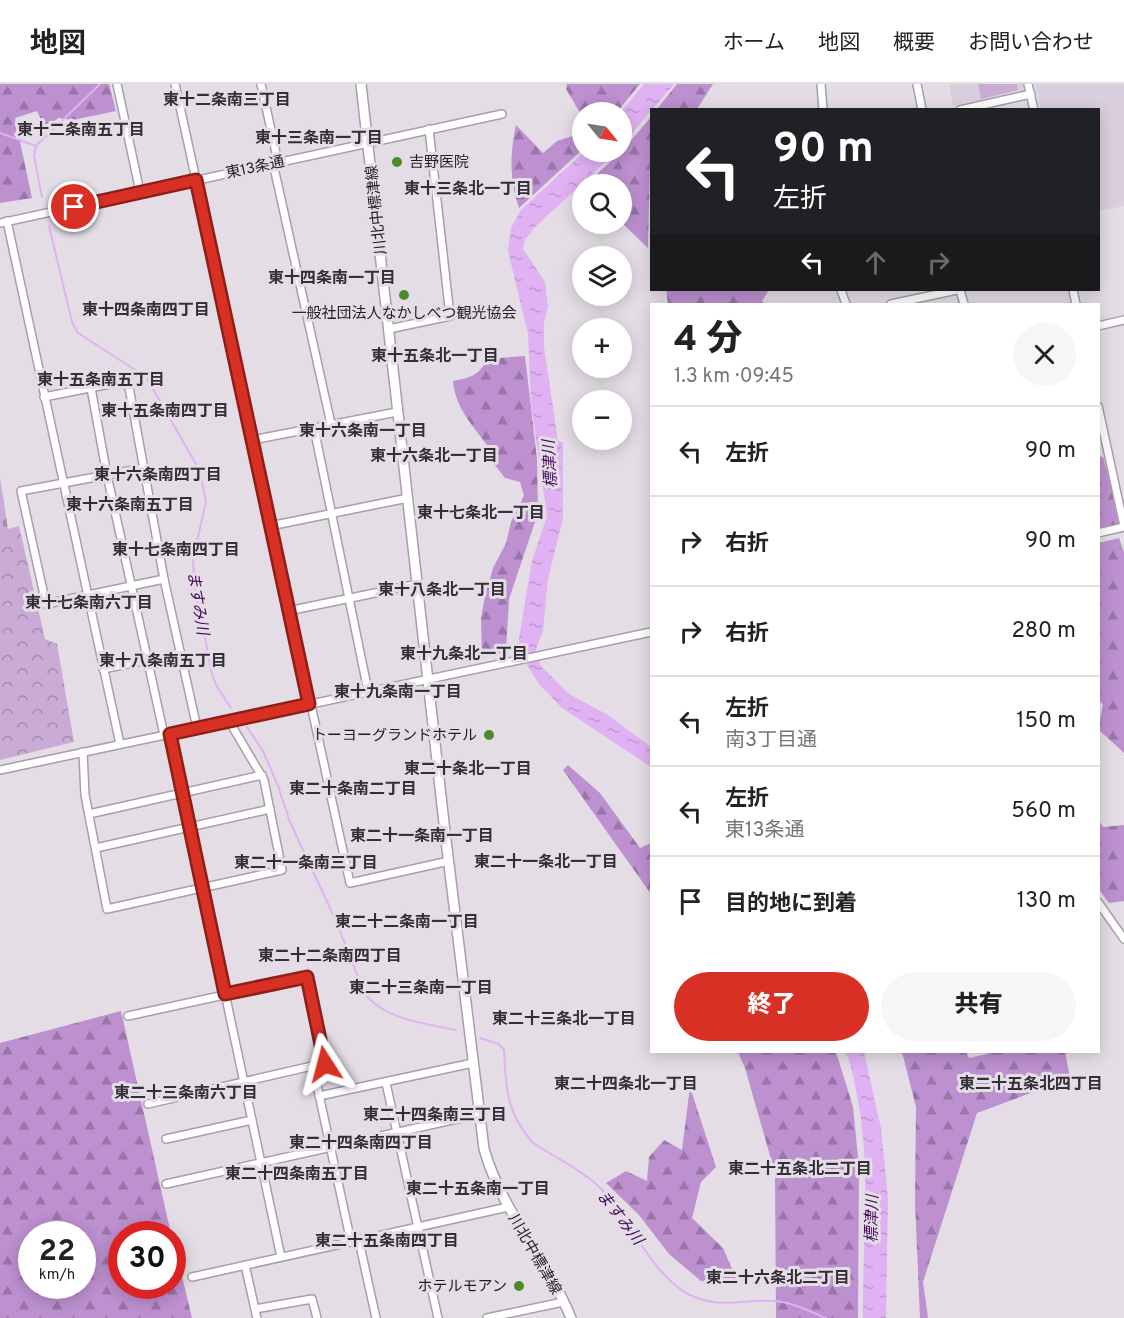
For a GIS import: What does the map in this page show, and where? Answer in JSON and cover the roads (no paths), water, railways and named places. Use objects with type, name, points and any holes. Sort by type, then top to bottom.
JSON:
[{"type":"main road","name":"川北中標津線","points":[[361,84],[479,1114],[489,1165],[508,1207],[571,1318]]},
{"type":"street","points":[[117,84],[140,192]]},
{"type":"street","points":[[175,84],[288,611],[350,883],[450,861]]},
{"type":"street","points":[[261,84],[331,424]]},
{"type":"street","points":[[820,84],[823,108]]},
{"type":"street","points":[[917,84],[922,108]]},
{"type":"street","points":[[1029,84],[1034,108]]},
{"type":"street","points":[[969,108],[1031,94]]},
{"type":"street","name":"東13条通","points":[[3,222],[502,114]]},
{"type":"street","points":[[390,329],[450,316],[429,129]]},
{"type":"street","points":[[3,222],[120,744]]},
{"type":"street","points":[[896,303],[954,291]]},
{"type":"street","points":[[1100,326],[1124,320]]},
{"type":"street","points":[[44,397],[120,382],[129,387],[164,579],[197,728]]},
{"type":"street","points":[[91,388],[131,585],[203,888],[281,1257]]},
{"type":"street","points":[[252,440],[398,411]]},
{"type":"street","points":[[1100,415],[1124,526],[1100,532]]},
{"type":"street","points":[[314,428],[368,691]]},
{"type":"street","points":[[144,468],[21,491],[46,604],[164,579]]},
{"type":"street","points":[[270,526],[408,498]]},
{"type":"street","points":[[288,611],[418,584]]},
{"type":"street","points":[[0,770],[650,632]]},
{"type":"street","points":[[103,669],[181,653]]},
{"type":"street","points":[[83,752],[85,795],[107,909],[282,870],[262,775],[229,721]]},
{"type":"street","points":[[89,814],[262,775]]},
{"type":"street","points":[[96,848],[270,809]]},
{"type":"street","points":[[1100,905],[1124,939]]},
{"type":"street","points":[[128,1016],[307,977],[325,1064],[148,1104]]},
{"type":"street","points":[[319,1096],[473,1064]]},
{"type":"street","points":[[313,1067],[330,1147],[376,1318]]},
{"type":"street","points":[[386,1083],[438,1318]]},
{"type":"street","points":[[166,1184],[479,1114]]},
{"type":"street","points":[[166,1139],[252,1120]]},
{"type":"street","points":[[192,1277],[508,1207]]},
{"type":"street","points":[[245,1265],[257,1318]]},
{"type":"street","points":[[255,1309],[312,1299],[317,1318]]},
{"type":"street","points":[[487,1318],[563,1302]]},
{"type":"water","points":[[644,84],[674,84],[653,108],[650,108],[650,112],[632,133],[632,102],[629,102]]},
{"type":"water","name":"標津川","points":[[573,162],[605,162],[592,174],[572,174],[572,193],[535,227],[525,240],[523,249],[545,282],[548,307],[544,322],[544,347],[558,441],[563,442],[563,518],[548,579],[543,631],[536,649],[540,665],[569,694],[608,715],[650,746],[650,766],[562,708],[539,684],[520,654],[519,638],[532,561],[547,516],[531,403],[528,334],[508,251],[511,228],[521,210]]},
{"type":"water","name":"標津川","points":[[845,1053],[864,1053],[881,1128],[888,1198],[886,1318],[863,1318],[864,1151],[862,1123],[851,1068]]},
{"type":"waterway","points":[[36,146],[100,84]]},
{"type":"waterway","points":[[0,133],[36,146]]},
{"type":"waterway","name":"ますみ川","points":[[36,146],[34,156],[42,197]]},
{"type":"waterway","name":"ますみ川","points":[[49,226],[72,322],[78,333],[146,377],[200,471],[206,502],[193,558],[194,582],[212,674],[216,685],[231,708]]},
{"type":"waterway","name":"ますみ川","points":[[247,727],[263,751],[290,822],[336,921],[364,992],[372,1001],[393,1014],[456,1030]]},
{"type":"waterway","name":"ますみ川","points":[[480,1038],[499,1044],[504,1050],[509,1100],[524,1132],[533,1143],[580,1172],[604,1192],[654,1262],[676,1286],[688,1294],[710,1302],[781,1302],[826,1318]]},
{"type":"place","name":"吉野医院","points":[[397,162]]},
{"type":"place","name":"一般社団法人なかしべつ観光協会","points":[[404,295]]},
{"type":"place","name":"トーヨーグランドホテル","points":[[489,735]]},
{"type":"place","name":"ホテルモアン","points":[[519,1286]]},
{"type":"district","name":"東十二条南三丁目","points":[[227,99]]},
{"type":"district","name":"東十二条南五丁目","points":[[81,129]]},
{"type":"district","name":"東十三条南一丁目","points":[[319,137]]},
{"type":"district","name":"東十三条北一丁目","points":[[468,188]]},
{"type":"district","name":"東十四条南一丁目","points":[[332,277]]},
{"type":"district","name":"東十四条南四丁目","points":[[146,309]]},
{"type":"district","name":"東十五条北一丁目","points":[[435,355]]},
{"type":"district","name":"東十五条南五丁目","points":[[101,379]]},
{"type":"district","name":"東十五条南四丁目","points":[[165,410]]},
{"type":"district","name":"東十六条南一丁目","points":[[363,430]]},
{"type":"district","name":"東十六条北一丁目","points":[[434,455]]},
{"type":"district","name":"東十六条南四丁目","points":[[158,474]]},
{"type":"district","name":"東十六条南五丁目","points":[[130,504]]},
{"type":"district","name":"東十七条北一丁目","points":[[481,512]]},
{"type":"district","name":"東十七条南四丁目","points":[[176,549]]},
{"type":"district","name":"東十八条北一丁目","points":[[442,589]]},
{"type":"district","name":"東十七条南六丁目","points":[[89,602]]},
{"type":"district","name":"東十九条北一丁目","points":[[464,653]]},
{"type":"district","name":"東十八条南五丁目","points":[[163,660]]},
{"type":"district","name":"東十九条南一丁目","points":[[398,691]]},
{"type":"district","name":"東二十条北一丁目","points":[[468,768]]},
{"type":"district","name":"東二十条南二丁目","points":[[353,788]]},
{"type":"district","name":"東二十一条南一丁目","points":[[422,835]]},
{"type":"district","name":"東二十一条北一丁目","points":[[546,861]]},
{"type":"district","name":"東二十一条南三丁目","points":[[306,862]]},
{"type":"district","name":"東二十二条南一丁目","points":[[407,921]]},
{"type":"district","name":"東二十二条南四丁目","points":[[330,955]]},
{"type":"district","name":"東二十三条南一丁目","points":[[421,987]]},
{"type":"district","name":"東二十三条北一丁目","points":[[564,1018]]},
{"type":"district","name":"東二十四条北一丁目","points":[[626,1083]]},
{"type":"district","name":"東二十五条北四丁目","points":[[1031,1083]]},
{"type":"district","name":"東二十三条南六丁目","points":[[186,1092]]},
{"type":"district","name":"東二十四条南三丁目","points":[[435,1114]]},
{"type":"district","name":"東二十四条南四丁目","points":[[361,1142]]},
{"type":"district","name":"東二十五条北二丁目","points":[[800,1168]]},
{"type":"district","name":"東二十四条南五丁目","points":[[297,1173]]},
{"type":"district","name":"東二十五条南一丁目","points":[[478,1188]]},
{"type":"district","name":"東二十五条南四丁目","points":[[387,1240]]},
{"type":"district","name":"東二十六条北二丁目","points":[[778,1277]]}]
